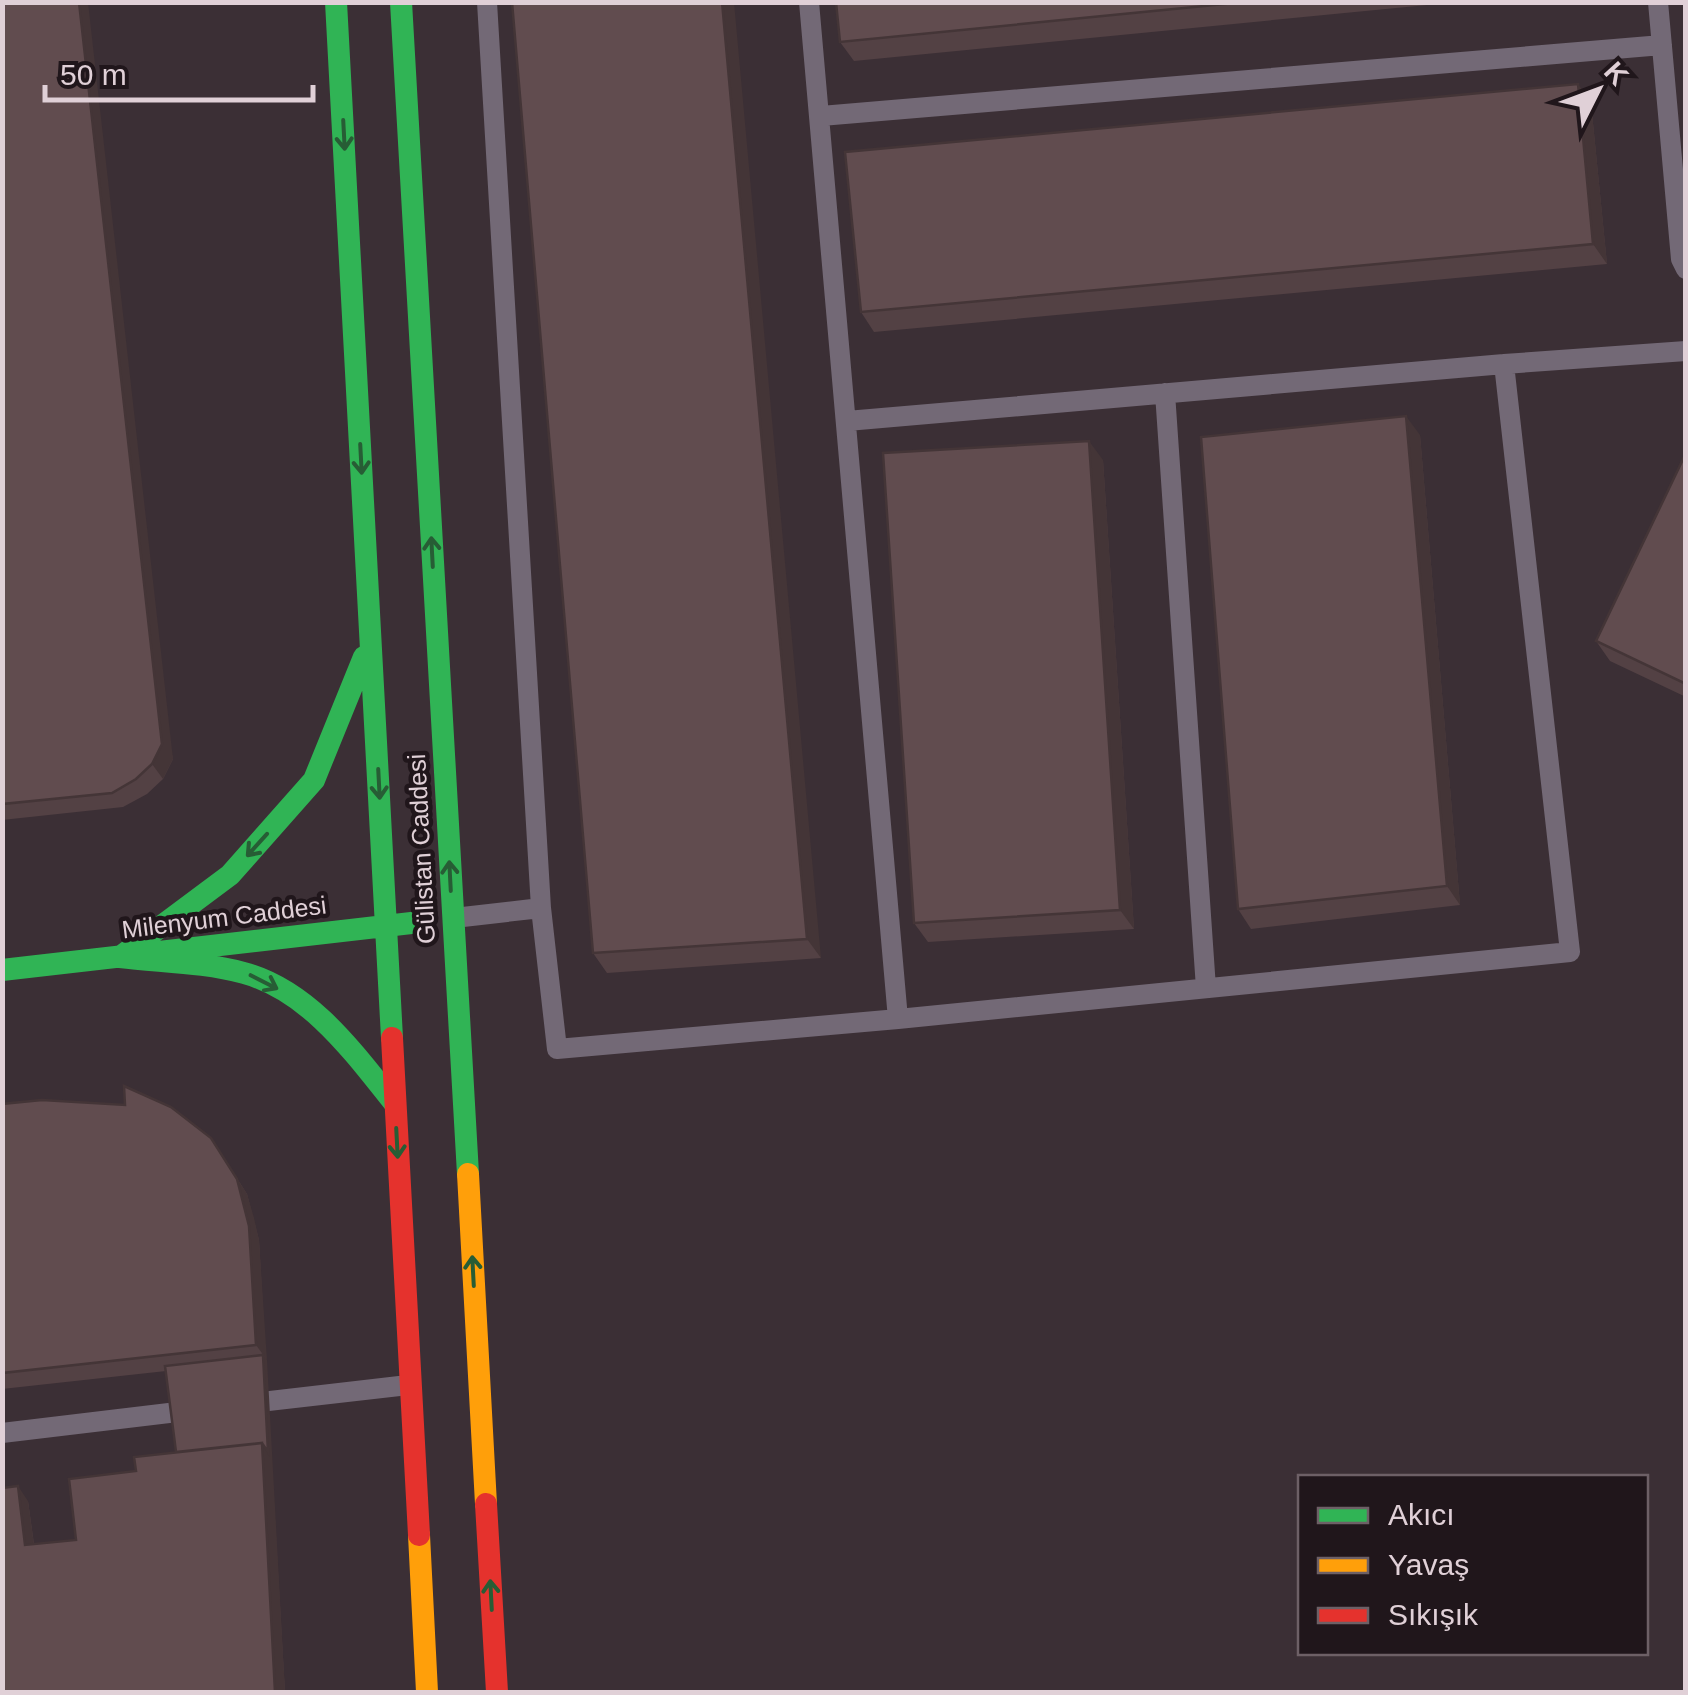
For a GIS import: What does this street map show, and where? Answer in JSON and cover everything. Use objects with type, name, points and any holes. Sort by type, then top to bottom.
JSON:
[{"type":"main road","name":"Gülistan Caddesi","points":[[336,2],[428,1692]]},
{"type":"main road","name":"Gülistan Caddesi","points":[[401,2],[496,1692]]},
{"type":"main road","points":[[120,957],[230,875],[314,780],[371,640]]},
{"type":"main road","name":"Milenyum Caddesi","points":[[2,970],[453,918]]},
{"type":"main road","points":[[120,957],[248,974],[300,1001],[338,1035],[396,1104]]},
{"type":"lane","points":[[487,2],[541,908],[558,1049],[898,1020],[1570,952],[1504,364]]},
{"type":"lane","points":[[809,2],[898,1020]]},
{"type":"lane","points":[[1658,2],[1681,259],[1686,269]]},
{"type":"lane","points":[[820,116],[1662,45]]},
{"type":"lane","points":[[847,420],[1686,351]]},
{"type":"lane","points":[[1165,393],[1206,988]]},
{"type":"lane","points":[[453,918],[541,908]]},
{"type":"lane","points":[[2,1433],[410,1385]]},
{"type":"building","points":[[2,2],[79,2],[162,744],[152,764],[112,793],[2,804]]},
{"type":"building","points":[[512,2],[722,2],[807,939],[593,953]]},
{"type":"building","points":[[836,2],[1245,2],[840,42]]},
{"type":"building","points":[[1578,84],[1593,244],[861,312],[845,152]]},
{"type":"building","points":[[1406,416],[1447,886],[1238,909],[1201,437]]},
{"type":"building","points":[[1089,441],[1120,910],[914,923],[883,453]]},
{"type":"building","points":[[1686,453],[1686,684],[1596,641]]},
{"type":"building","points":[[124,1086],[171,1107],[211,1138],[237,1179],[249,1226],[256,1345],[2,1373],[2,1104],[42,1100],[125,1105]]},
{"type":"building","points":[[263,1355],[268,1452],[262,1443],[176,1452],[165,1366]]},
{"type":"building","points":[[262,1443],[275,1692],[2,1692],[2,1488],[18,1486],[25,1545],[76,1540],[69,1479],[136,1471],[134,1457]]},
{"type":"traffic: fast","points":[[336,2],[392,1038]]},
{"type":"traffic: fast","points":[[401,2],[468,1174]]},
{"type":"traffic: fast","points":[[364,657],[314,780],[230,875],[120,957],[214,967],[268,982],[290,994],[329,1026],[395,1104]]},
{"type":"traffic: fast","points":[[2,970],[420,922]]},
{"type":"traffic: slow","points":[[468,1174],[486,1504]]},
{"type":"traffic: slow","points":[[419,1535],[427,1692]]},
{"type":"traffic: jam","points":[[392,1038],[419,1535]]},
{"type":"traffic: jam","points":[[486,1504],[497,1692]]}]
